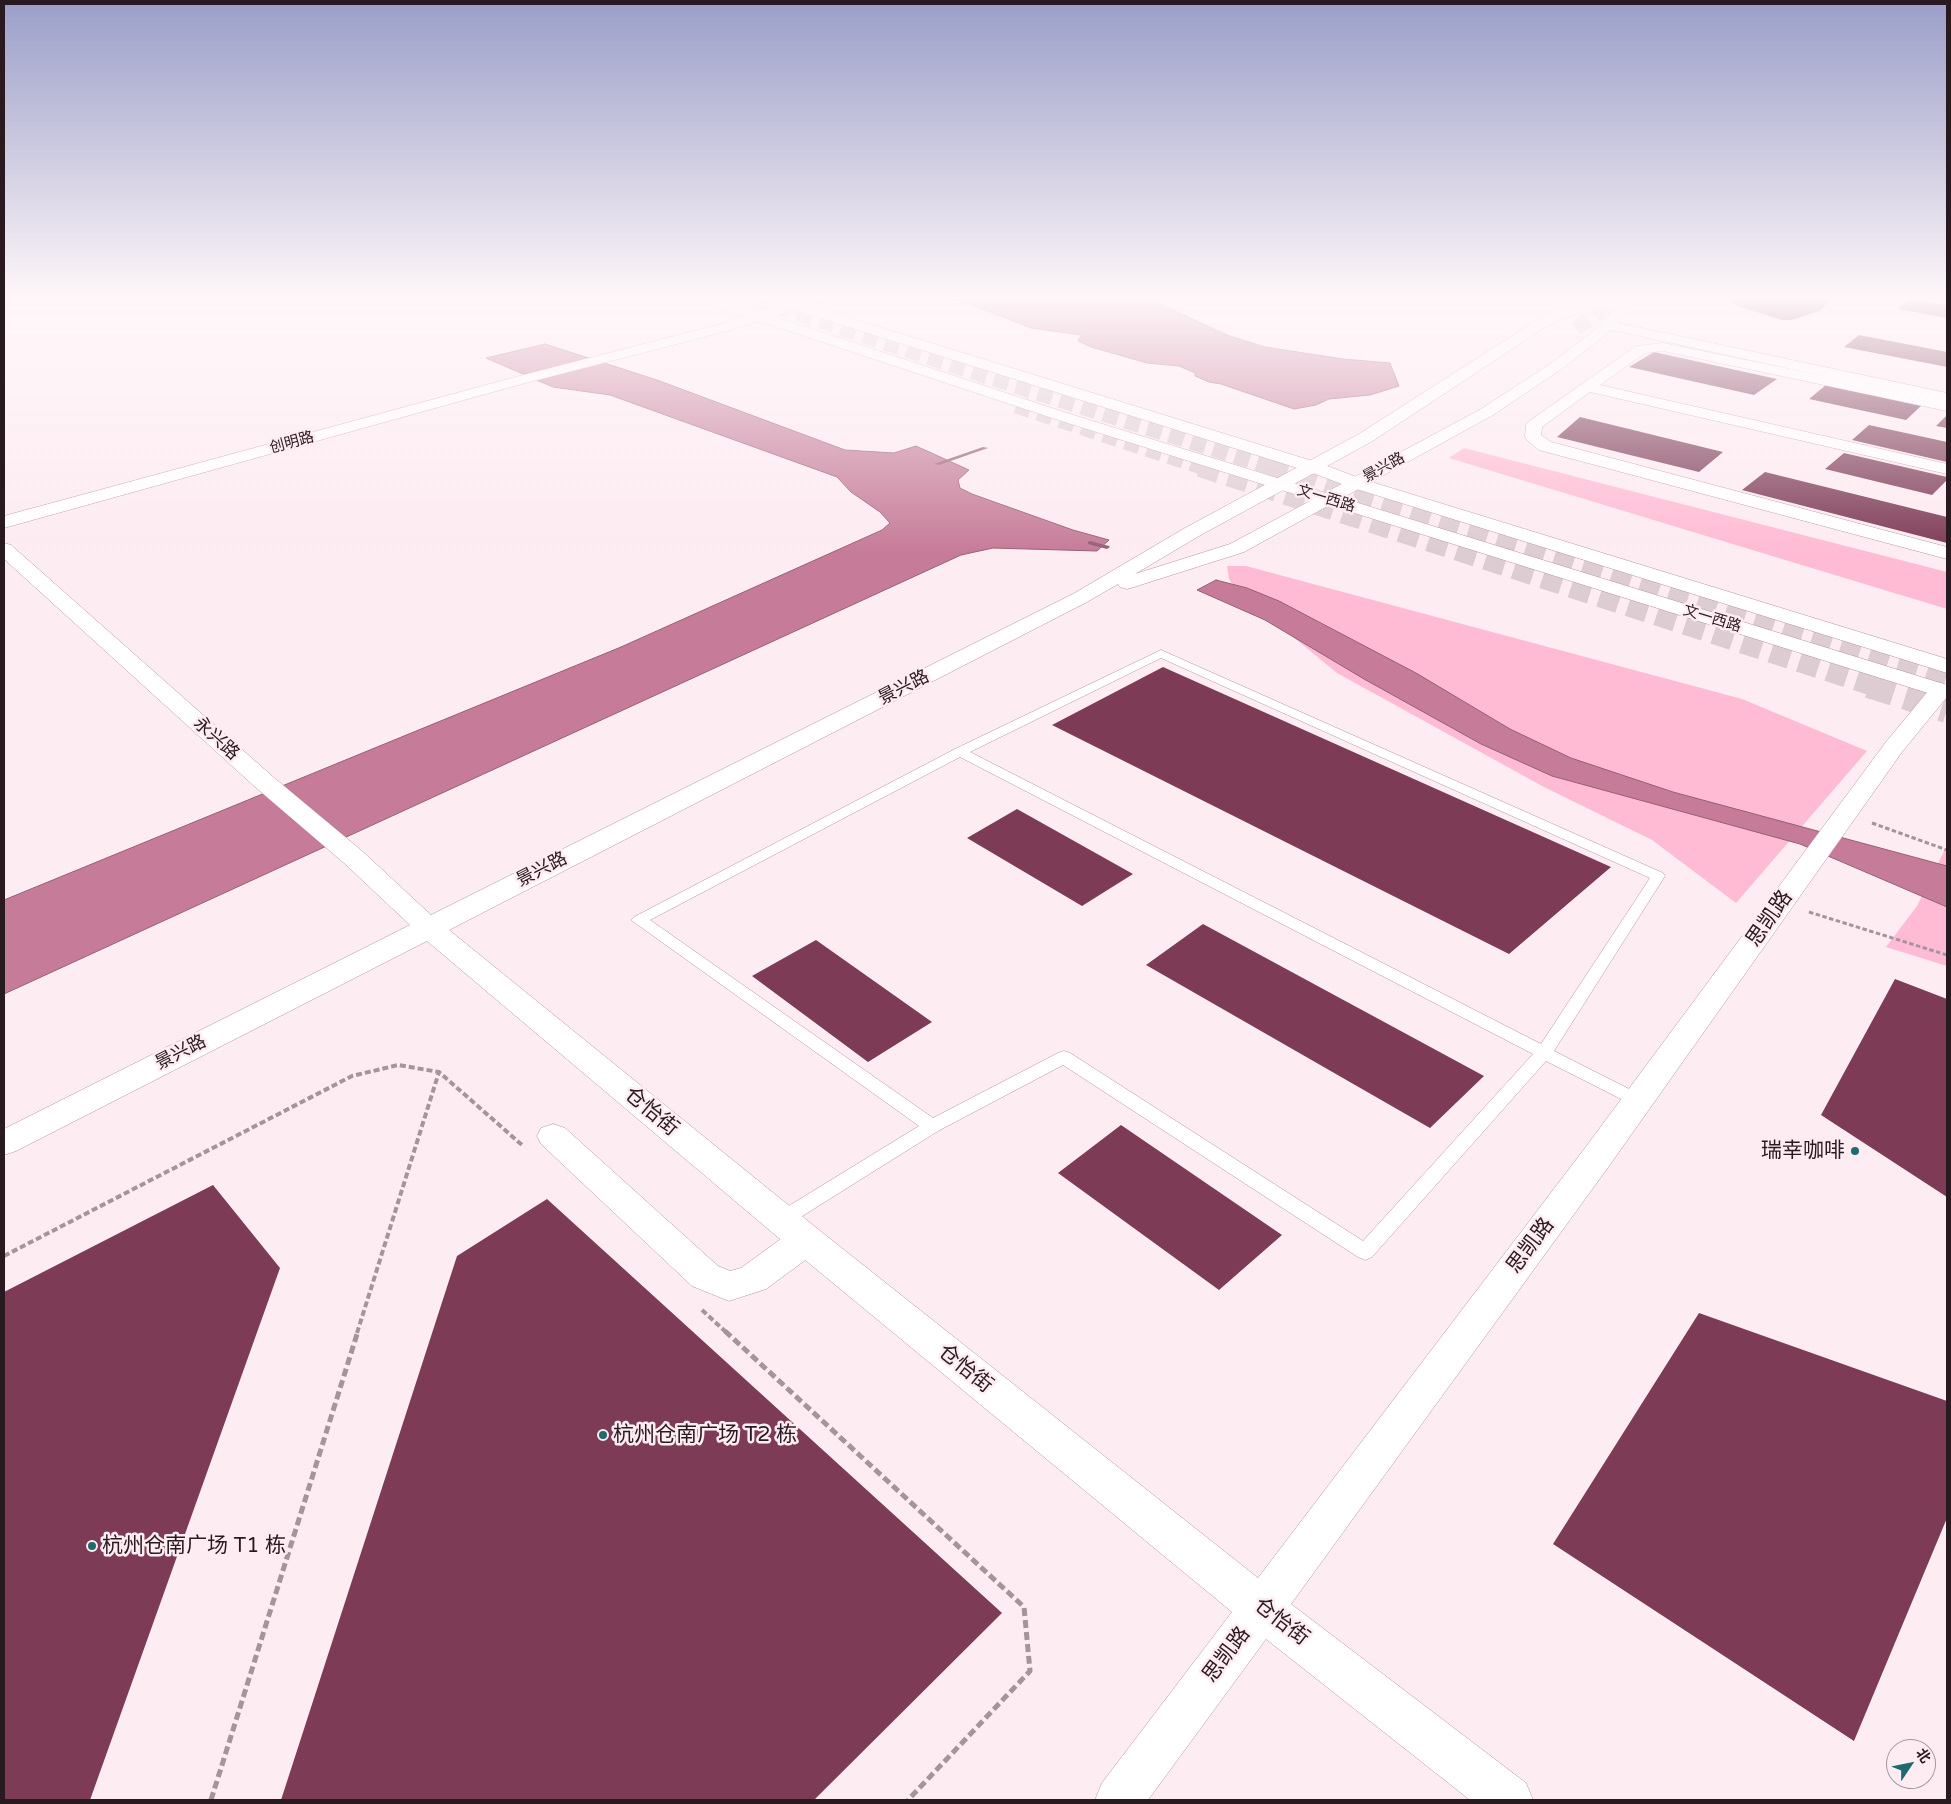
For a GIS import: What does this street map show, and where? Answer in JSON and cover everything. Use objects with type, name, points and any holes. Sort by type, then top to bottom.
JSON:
[{"type":"street","name":"创明路","points":[[4,513],[497,383]]},
{"type":"street","name":"创明路","points":[[4,522],[498,383]]},
{"type":"street","name":"文一西路","points":[[961,383],[1051,413],[1944,691]]},
{"type":"street","name":"文一西路","points":[[1047,383],[1313,466],[1356,483],[1947,666]]},
{"type":"street","name":"景兴路","points":[[4,1142],[1080,598],[1192,532],[1365,438],[1449,383]]},
{"type":"street","points":[[1365,438],[1435,406],[1472,383]]},
{"type":"street","name":"景兴路","points":[[1080,598],[1236,548],[1488,412],[1531,383]]},
{"type":"street","points":[[1592,383],[1534,425],[1533,436],[1545,446],[1947,553]]},
{"type":"street","points":[[1837,383],[1947,406]]},
{"type":"street","points":[[1878,383],[1947,398]]},
{"type":"street","points":[[1588,386],[1947,469]]},
{"type":"street","points":[[1417,450],[1489,392]]},
{"type":"street","name":"永兴路","points":[[4,549],[263,781],[353,857],[429,928]]},
{"type":"street","name":"思凯路","points":[[1119,1800],[1637,1100],[1894,747],[1944,691]]},
{"type":"street","name":"仓怡街","points":[[429,928],[794,1230],[1262,1608],[1509,1800]]},
{"type":"street","points":[[539,1142],[705,1276],[729,1286],[753,1279],[794,1230]]},
{"type":"lane","points":[[794,1230],[932,1126],[1064,1057],[1364,1252],[1544,1053],[1658,876],[1161,654],[960,752],[639,920],[932,1126]]},
{"type":"lane","points":[[960,752],[1637,1100]]},
{"type":"path","points":[[1840,822],[1947,850]]},
{"type":"path","points":[[1786,896],[1947,955]]},
{"type":"path","points":[[4,1256],[352,1076],[398,1065],[440,1072],[539,1142]]},
{"type":"path","points":[[211,1800],[440,1072]]},
{"type":"path","points":[[698,1307],[1024,1608],[1030,1671],[908,1800]]},
{"type":"shaded area","points":[[544,383],[666,383],[845,450],[894,453],[916,446],[969,470],[958,480],[960,488],[972,494],[1073,530],[1109,540],[1097,551],[993,548],[961,555],[4,994],[4,900],[621,647],[882,530],[890,523],[880,512],[851,492],[837,477],[610,395],[553,387]]},
{"type":"shaded area","points":[[1216,383],[1398,383],[1399,386],[1370,395],[1329,399],[1316,405],[1294,409]]},
{"type":"shaded area","points":[[1464,448],[1947,572],[1947,609],[1449,458]]},
{"type":"shaded area","points":[[1227,566],[1246,566],[1742,699],[1867,751],[1736,903],[1652,840],[1544,787],[1337,673],[1236,590],[1229,579]]},
{"type":"shaded area","points":[[1216,580],[1247,588],[1279,601],[1416,673],[1510,729],[1571,758],[1673,792],[1947,866],[1947,907],[1800,844],[1552,776],[1481,744],[1364,679],[1265,620],[1197,590]]},
{"type":"shaded area","points":[[1947,845],[1947,966],[1886,947],[1917,906]]},
{"type":"building","points":[[1701,383],[1771,383],[1754,395]]},
{"type":"building","points":[[1826,385],[1921,406],[1906,420],[1809,399]]},
{"type":"building","points":[[1947,415],[1947,428],[1936,426]]},
{"type":"building","points":[[1580,417],[1723,452],[1699,472],[1557,437]]},
{"type":"building","points":[[1869,425],[1947,442],[1947,462],[1852,440]]},
{"type":"building","points":[[1844,453],[1947,477],[1947,480],[1932,495],[1825,469]]},
{"type":"building","points":[[1765,472],[1947,517],[1947,543],[1742,490]]},
{"type":"building","points":[[1163,667],[1611,867],[1509,954],[1052,725]]},
{"type":"building","points":[[1017,809],[1133,874],[1082,906],[967,838]]},
{"type":"building","points":[[1203,924],[1484,1076],[1430,1128],[1146,965]]},
{"type":"building","points":[[816,940],[932,1022],[868,1062],[752,976]]},
{"type":"building","points":[[1895,979],[1947,999],[1947,1197],[1821,1115]]},
{"type":"building","points":[[1121,1125],[1282,1235],[1219,1290],[1058,1173]]},
{"type":"building","name":"杭州仓南广场 T1 栋","points":[[213,1185],[280,1268],[90,1800],[4,1800],[4,1292]]},
{"type":"building","name":"杭州仓南广场 T2 栋","points":[[547,1199],[1002,1613],[814,1800],[281,1800],[457,1256]]},
{"type":"building","points":[[1699,1313],[1947,1401],[1947,1518],[1854,1741],[1553,1544]]},
{"type":"waterway","points":[[937,464],[985,448]]},
{"type":"waterway","points":[[1090,543],[1107,547]]},
{"type":"tunnel","points":[[1007,383],[1272,468]]},
{"type":"tunnel","points":[[1016,406],[1204,468]]},
{"type":"tunnel","points":[[1200,467],[1873,686]]},
{"type":"tunnel","points":[[1268,467],[1947,681]]},
{"type":"tunnel","points":[[1869,685],[1947,710]]},
{"type":"place","name":"瑞幸咖啡","points":[[1855,1151]]},
{"type":"place","name":"杭州仓南广场 T2 栋","points":[[603,1435]]},
{"type":"place","name":"杭州仓南广场 T1 栋","points":[[92,1546]]}]
